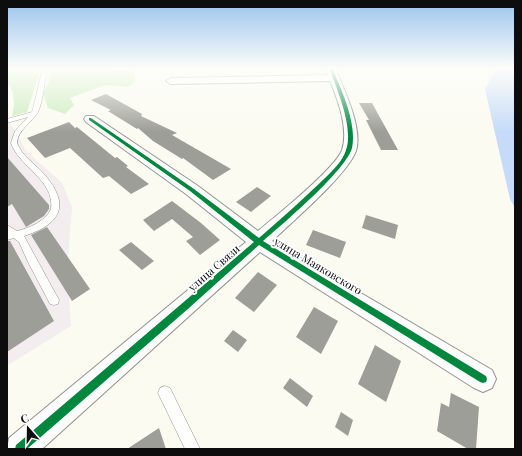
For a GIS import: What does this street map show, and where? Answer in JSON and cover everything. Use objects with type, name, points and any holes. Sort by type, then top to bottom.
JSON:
[{"type":"street","name":"улица Связи","points":[[20,449],[259,242],[310,195],[344,159],[350,143],[348,121],[337,89]]},
{"type":"street","name":"улица Маяковского","points":[[90,119],[192,190],[259,242],[483,378]]},
{"type":"lane","points":[[12,235],[27,232],[48,220],[54,214],[56,206],[52,188],[45,177],[16,148],[16,136],[34,113],[40,89]]},
{"type":"lane","points":[[7,121],[34,113]]},
{"type":"lane","points":[[7,152],[16,148]]},
{"type":"lane","points":[[7,228],[12,235],[24,240],[31,259],[54,300]]},
{"type":"lane","points":[[165,393],[193,449]]},
{"type":"shaded area","points":[[7,120],[17,133],[25,150],[62,183],[72,207],[67,271],[71,326],[8,365]]},
{"type":"green space","points":[[11,89],[34,89],[27,112],[12,116],[14,105]]},
{"type":"green space","points":[[45,89],[93,89],[70,98],[74,105],[65,114],[48,108],[43,93]]},
{"type":"water","points":[[485,89],[515,89],[515,208],[510,199]]},
{"type":"building","points":[[106,94],[142,114],[141,116],[177,133],[172,135],[231,169],[213,180],[183,158],[182,159],[153,141],[138,128],[137,129],[108,111],[111,110],[91,100]]},
{"type":"building","points":[[359,103],[372,103],[398,150],[381,150],[366,120],[369,120]]},
{"type":"building","points":[[69,122],[115,158],[117,157],[128,166],[126,167],[149,184],[131,194],[109,176],[103,178],[70,148],[45,158],[27,138]]},
{"type":"building","points":[[7,157],[49,205],[49,209],[44,216],[26,227],[12,204],[7,207]]},
{"type":"building","points":[[257,187],[271,196],[251,212],[236,202]]},
{"type":"building","points":[[172,201],[201,223],[220,240],[200,255],[186,241],[193,237],[172,219],[154,231],[143,220]]},
{"type":"building","points":[[366,215],[398,225],[395,239],[362,228]]},
{"type":"building","points":[[47,227],[90,289],[72,301],[31,235]]},
{"type":"building","points":[[313,230],[346,242],[340,258],[306,245]]},
{"type":"building","points":[[7,241],[10,241],[54,321],[7,352]]},
{"type":"building","points":[[131,242],[154,261],[142,270],[119,250]]},
{"type":"building","points":[[258,272],[277,285],[254,312],[235,298]]},
{"type":"building","points":[[314,307],[338,321],[321,354],[296,337]]},
{"type":"building","points":[[233,330],[247,340],[238,352],[224,341]]},
{"type":"building","points":[[375,345],[401,361],[386,402],[358,384]]},
{"type":"building","points":[[290,378],[313,396],[307,407],[283,388]]},
{"type":"building","points":[[451,393],[479,407],[476,449],[468,449],[437,431],[441,403],[449,407]]},
{"type":"building","points":[[341,412],[353,420],[348,436],[335,427]]},
{"type":"building","points":[[159,428],[166,449],[127,449]]},
{"type":"cycle path","points":[[20,449],[187,306],[310,195],[339,166],[349,150],[350,141],[348,120],[339,89]]},
{"type":"cycle path","points":[[90,119],[192,190],[259,242],[483,379]]}]
